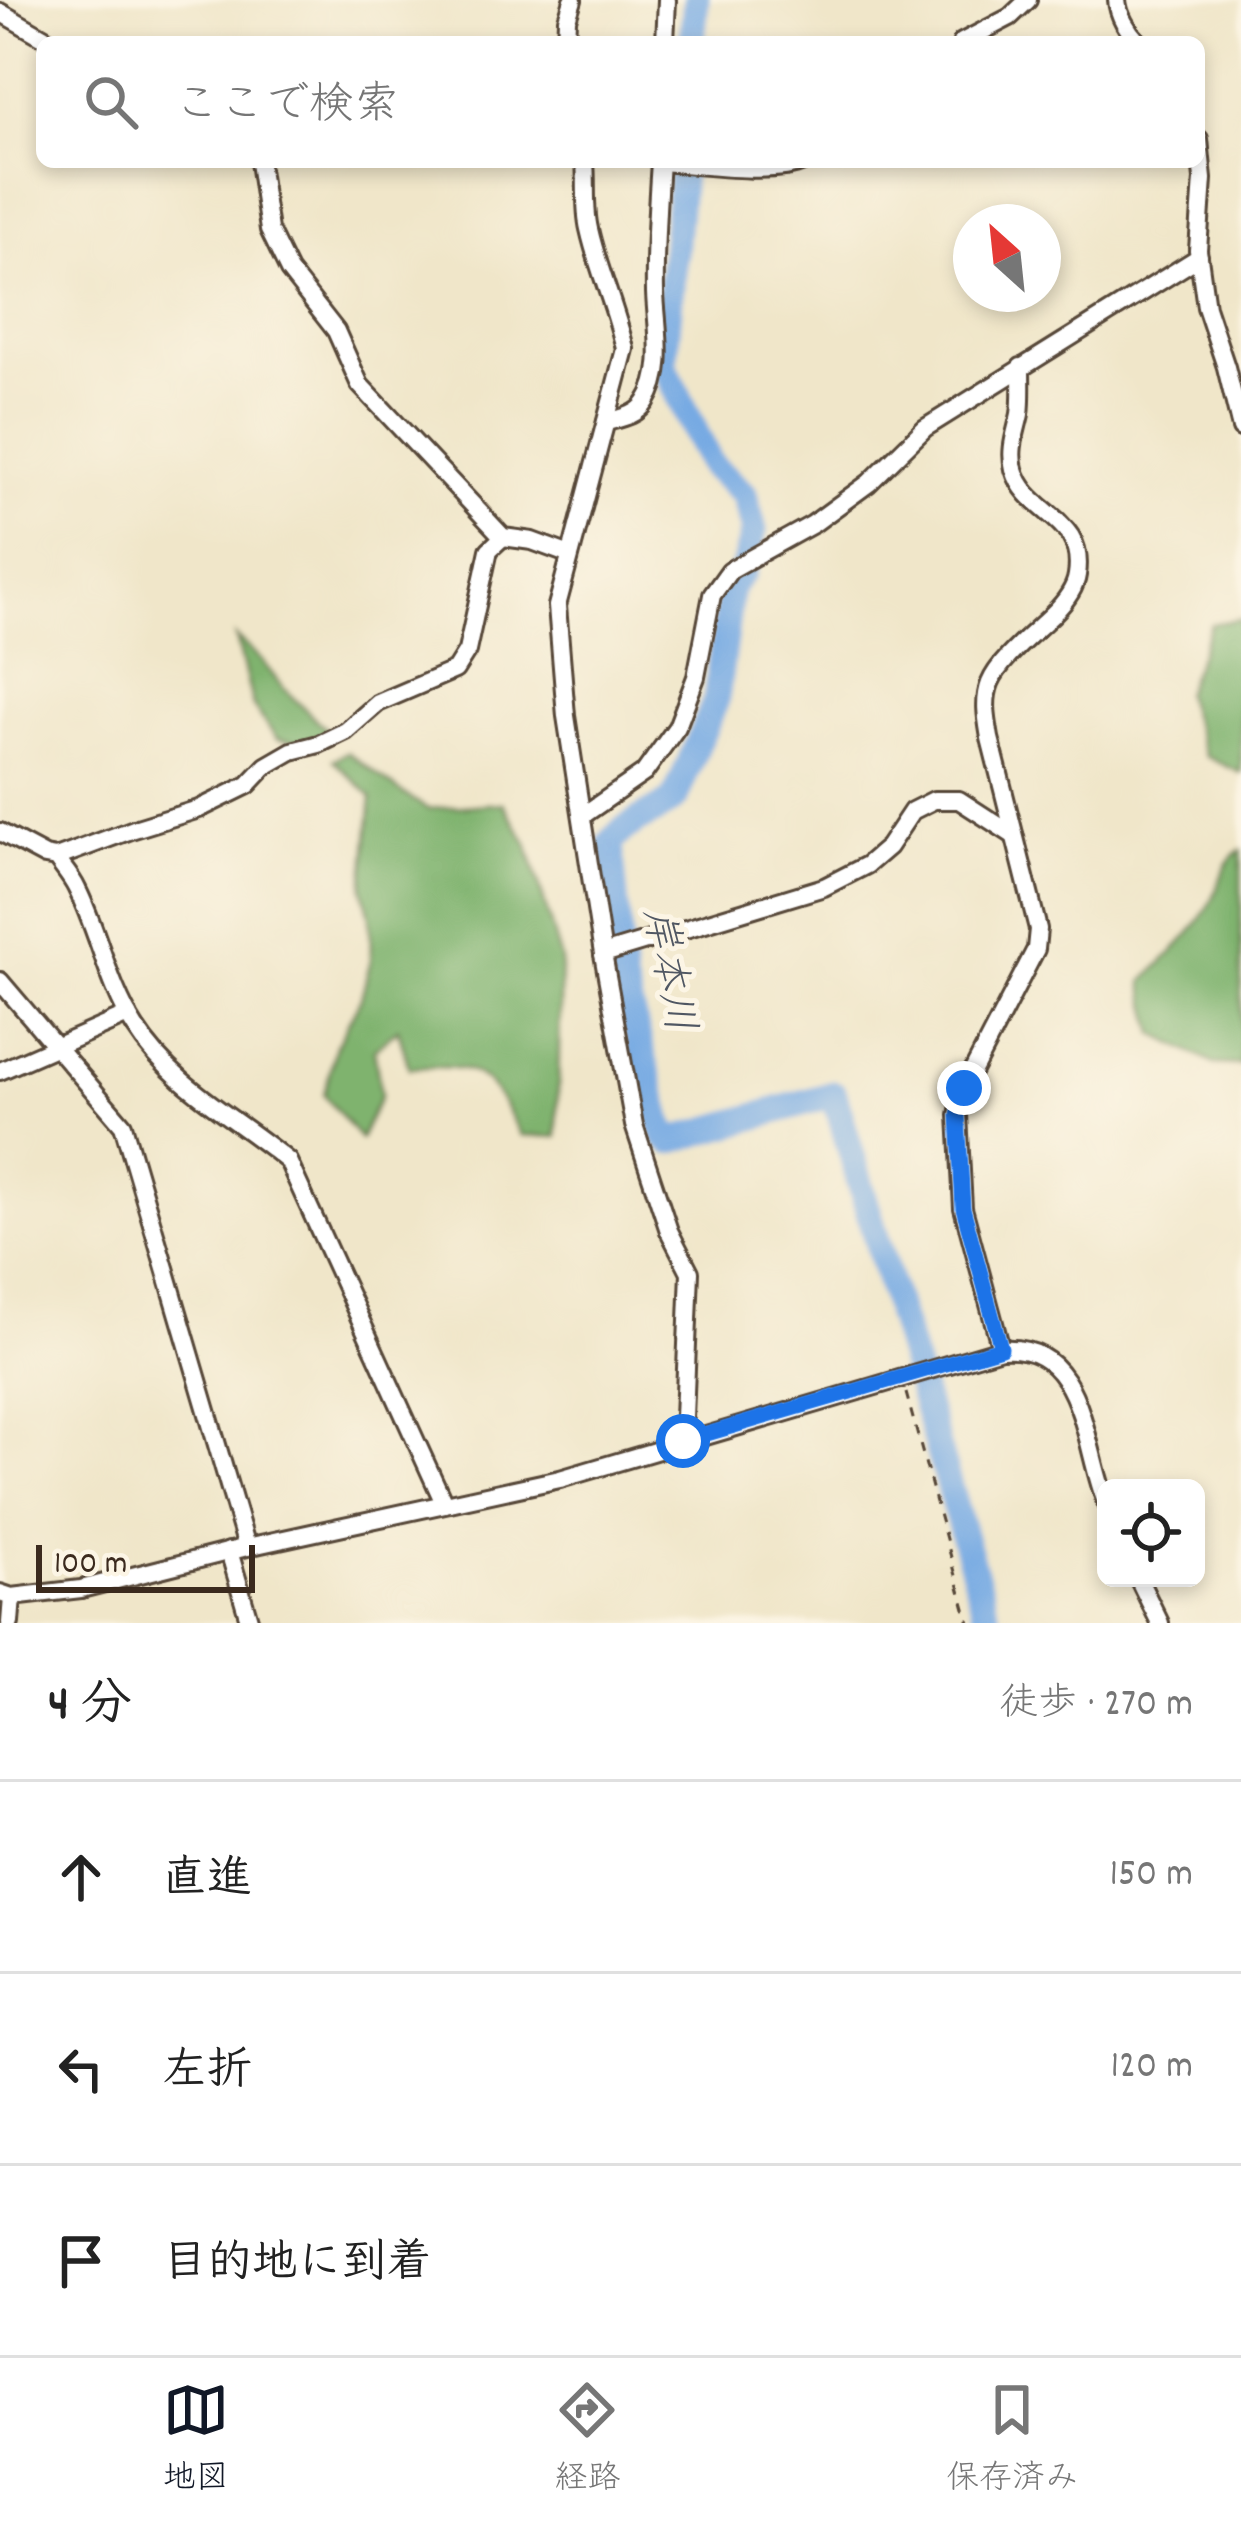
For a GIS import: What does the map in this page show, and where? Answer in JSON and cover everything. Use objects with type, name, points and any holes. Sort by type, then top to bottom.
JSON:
[{"type":"street","points":[[566,36],[573,0]]},
{"type":"street","points":[[664,36],[667,0]]},
{"type":"street","points":[[973,36],[1028,0]]},
{"type":"street","points":[[1117,0],[1134,36]]},
{"type":"street","points":[[0,12],[42,36]]},
{"type":"street","points":[[262,168],[269,230],[289,272],[336,331],[360,385],[502,537],[532,541],[570,555]]},
{"type":"street","points":[[585,168],[588,224],[625,349],[557,606],[559,648],[603,954],[634,1125],[669,1231],[690,1272],[683,1441]]},
{"type":"street","points":[[606,422],[643,407],[658,360],[655,294],[660,168]]},
{"type":"street","points":[[1202,168],[1199,257],[1206,307],[1241,428]]},
{"type":"street","points":[[582,816],[644,772],[676,727],[696,677],[712,595],[730,570],[814,524],[869,483],[926,428],[1199,257]]},
{"type":"street","points":[[1001,1348],[963,1208],[958,1115],[964,1088],[1036,949],[1038,929],[986,708],[990,683],[999,668],[1064,602],[1076,581],[1079,552],[1067,527],[1029,497],[1012,464],[1011,444],[1021,409],[1021,368]]},
{"type":"street","points":[[0,832],[56,858],[199,809],[248,784],[266,766],[292,752],[346,731],[378,703],[455,670],[467,651],[489,550],[502,537]]},
{"type":"street","points":[[603,954],[824,887],[867,866],[888,847],[912,812],[934,800],[959,800],[1013,835]]},
{"type":"street","points":[[56,858],[76,886],[128,1015],[157,1060],[200,1098],[288,1161],[444,1503]]},
{"type":"street","points":[[0,981],[123,1125],[238,1549],[250,1623]]},
{"type":"street","points":[[0,1071],[128,1015]]},
{"type":"street","points":[[10,1623],[6,1595],[81,1589],[238,1549],[560,1480],[1001,1348],[1036,1351],[1061,1371],[1076,1398],[1099,1479]]},
{"type":"street","points":[[1142,1587],[1160,1623]]},
{"type":"path","points":[[902,1379],[969,1623]]},
{"type":"green space","points":[[1241,619],[1241,773],[1205,756],[1184,694],[1211,624]]},
{"type":"green space","points":[[236,637],[329,732],[304,742],[277,739],[253,706]]},
{"type":"green space","points":[[347,752],[428,809],[503,803],[527,843],[561,960],[557,1137],[521,1135],[480,1076],[453,1068],[409,1068],[398,1029],[374,1049],[381,1095],[360,1139],[324,1095],[336,1046],[361,998],[371,959],[370,916],[363,889],[372,797],[333,760]]},
{"type":"green space","points":[[1241,850],[1241,1065],[1214,1064],[1155,1034],[1143,982],[1201,918],[1229,862]]},
{"type":"waterway","name":"岸本川","points":[[693,36],[696,0]]},
{"type":"waterway","name":"岸本川","points":[[681,168],[664,365],[711,465],[744,494],[754,530],[743,572],[731,585],[716,700],[675,798],[622,831],[610,845],[623,982],[665,1137],[670,1141],[834,1094],[989,1623]]},
{"type":"route","points":[[683,1441],[1001,1348],[963,1208],[958,1115],[964,1088]]}]
